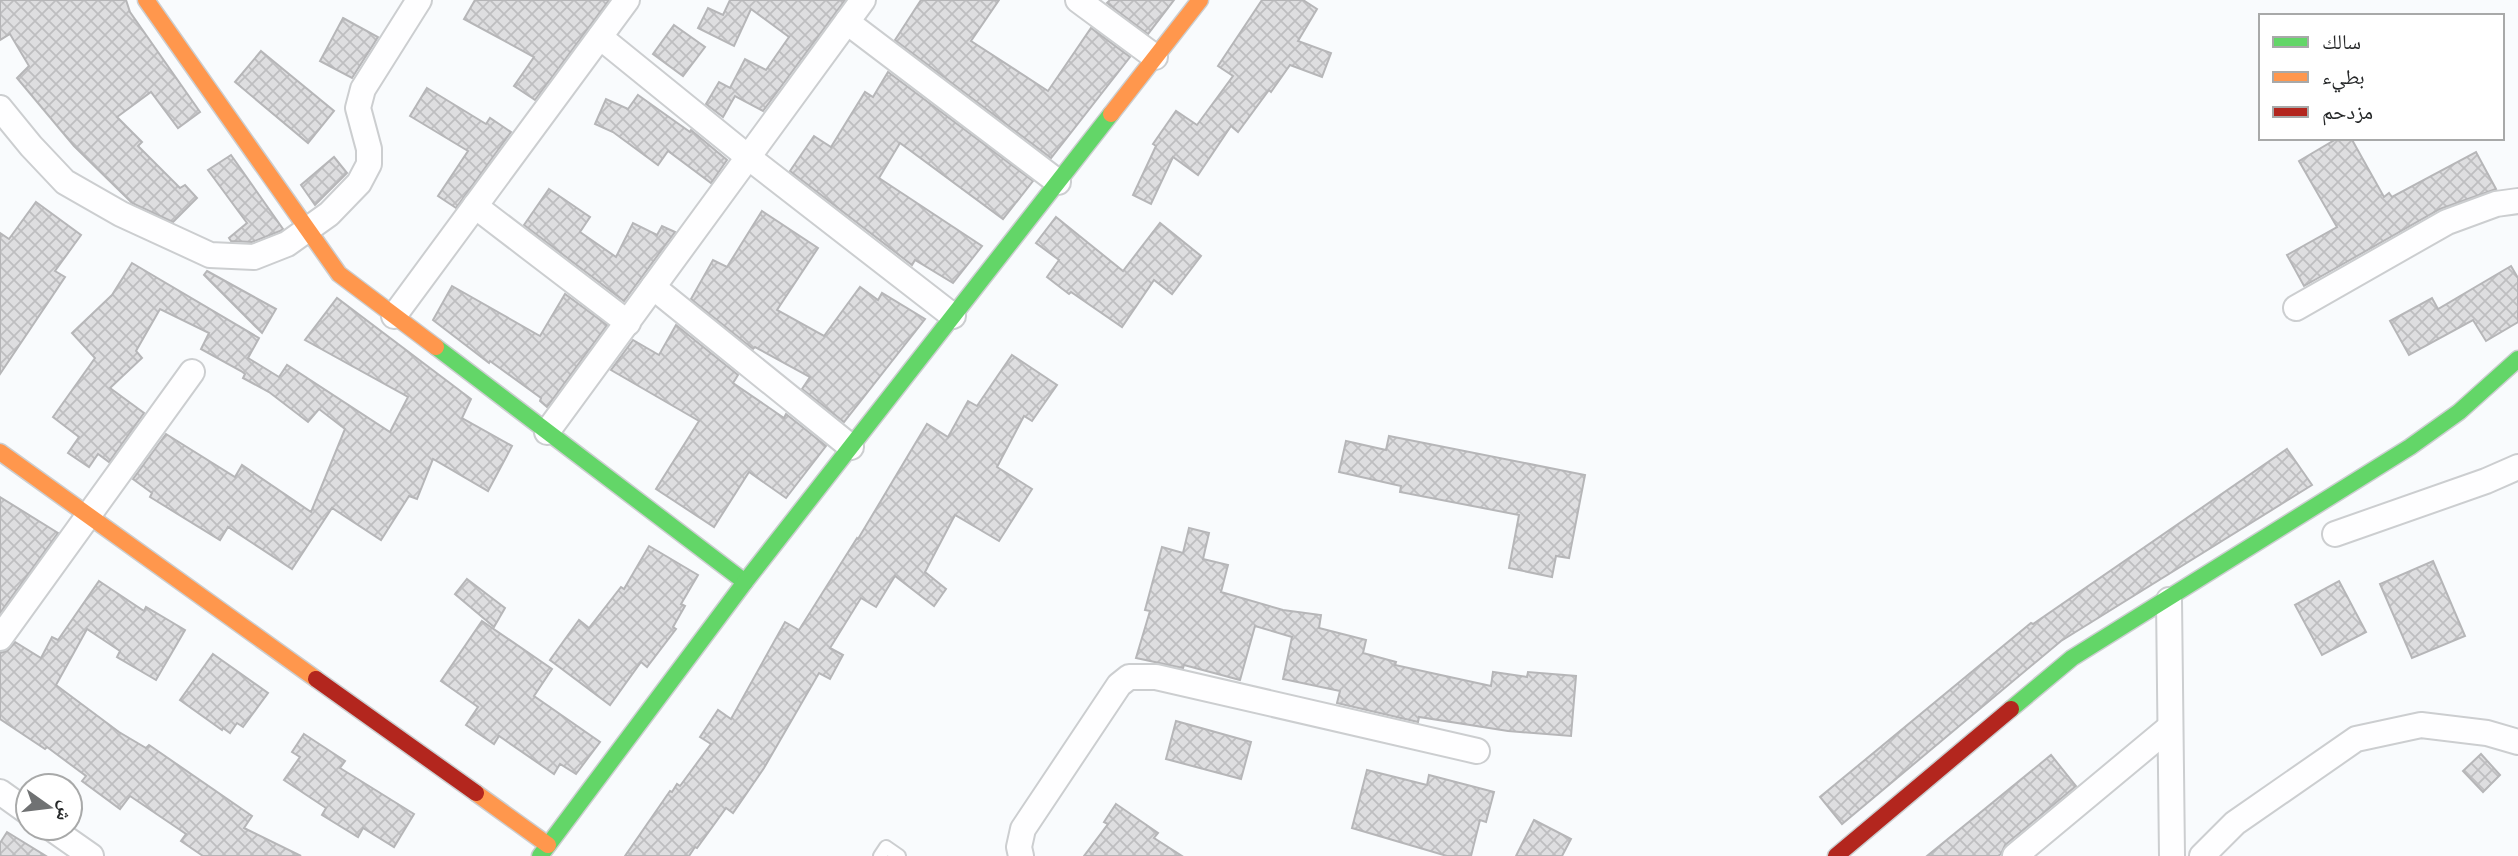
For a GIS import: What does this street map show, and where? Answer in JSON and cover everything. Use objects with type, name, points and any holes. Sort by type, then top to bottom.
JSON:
[{"type":"street","points":[[146,0],[339,274],[745,582]]},
{"type":"street","points":[[0,108],[31,146],[65,181],[121,214],[210,254],[254,257],[287,244],[329,214],[359,183],[369,164],[369,149],[358,108],[363,89],[419,0]]},
{"type":"street","points":[[394,316],[626,0]]},
{"type":"street","points":[[547,432],[863,0]]},
{"type":"street","points":[[1078,0],[1155,57]]},
{"type":"street","points":[[0,452],[544,851],[745,582],[1200,0]]},
{"type":"street","points":[[847,22],[1058,182]]},
{"type":"street","points":[[600,37],[748,157],[953,316]]},
{"type":"street","points":[[2296,308],[2447,222],[2496,204],[2518,201]]},
{"type":"street","points":[[475,206],[628,323]]},
{"type":"street","points":[[653,287],[851,447]]},
{"type":"street","points":[[1836,856],[2072,658],[2169,600],[2410,447],[2459,412],[2518,359]]},
{"type":"street","points":[[0,638],[192,372]]},
{"type":"street","points":[[2335,534],[2486,481],[2518,467]]},
{"type":"street","points":[[2169,600],[2172,856]]},
{"type":"street","points":[[1021,856],[1019,847],[1023,830],[1119,685],[1129,677],[1156,677],[1477,751]]},
{"type":"street","points":[[2202,856],[2235,824],[2356,739],[2421,725],[2487,733],[2518,742]]},
{"type":"street","points":[[2015,856],[2170,727]]},
{"type":"street","points":[[71,842],[91,856]]},
{"type":"lane","points":[[880,856],[886,847],[899,856]]},
{"type":"building","points":[[0,0],[126,0],[130,12],[200,112],[178,128],[151,92],[117,117],[142,142],[138,146],[180,188],[185,185],[197,198],[173,222],[132,203],[74,146],[17,78],[29,66],[10,34],[0,40]]},
{"type":"building","points":[[475,0],[609,0],[535,100],[514,86],[534,57],[464,19]]},
{"type":"building","points":[[730,0],[845,0],[763,111],[735,96],[723,117],[706,104],[719,82],[730,88],[745,59],[766,70],[789,37],[751,9],[734,46],[698,28],[708,8],[723,15]]},
{"type":"building","points":[[921,0],[999,0],[971,41],[1048,91],[1091,28],[1130,57],[1051,158],[895,40]]},
{"type":"building","points":[[1110,0],[1174,0],[1148,34],[1107,3]]},
{"type":"building","points":[[1262,0],[1303,0],[1317,9],[1298,41],[1331,53],[1322,77],[1290,65],[1238,132],[1231,126],[1198,175],[1173,157],[1151,204],[1133,195],[1156,146],[1153,144],[1176,111],[1197,125],[1233,76],[1218,66]]},
{"type":"building","points":[[343,18],[378,37],[352,78],[320,61]]},
{"type":"building","points":[[674,25],[705,47],[683,76],[653,54]]},
{"type":"building","points":[[261,51],[334,111],[308,143],[235,82]]},
{"type":"building","points":[[888,72],[1033,181],[1003,219],[900,143],[879,178],[982,246],[953,283],[915,260],[912,265],[790,171],[814,136],[831,147],[865,92],[873,97]]},
{"type":"building","points":[[427,88],[486,124],[490,118],[511,132],[456,208],[438,196],[468,151],[410,116]]},
{"type":"building","points":[[638,95],[690,132],[691,130],[727,160],[711,183],[668,151],[658,165],[613,132],[595,124],[606,99],[628,109]]},
{"type":"building","points":[[2335,140],[2352,140],[2384,197],[2389,193],[2392,197],[2476,152],[2496,189],[2440,209],[2304,286],[2287,255],[2337,227],[2299,161]]},
{"type":"building","points":[[231,155],[283,229],[252,242],[231,241],[229,238],[247,223],[208,170]]},
{"type":"building","points":[[334,157],[347,173],[315,205],[301,185]]},
{"type":"building","points":[[549,189],[590,217],[580,232],[616,257],[633,223],[657,235],[662,226],[675,232],[624,301],[524,225]]},
{"type":"building","points":[[36,202],[81,235],[55,271],[65,277],[0,374],[0,233],[9,239]]},
{"type":"building","points":[[762,211],[818,248],[777,310],[824,336],[860,287],[878,300],[882,293],[925,319],[844,422],[802,389],[810,377],[755,347],[753,349],[691,299],[713,260],[727,267]]},
{"type":"building","points":[[1056,217],[1123,271],[1160,223],[1201,256],[1172,294],[1154,280],[1122,327],[1047,277],[1059,260],[1036,243]]},
{"type":"building","points":[[132,263],[259,338],[248,358],[279,377],[287,365],[390,432],[408,397],[305,340],[337,298],[471,399],[462,418],[512,446],[488,491],[433,459],[417,499],[409,496],[381,540],[332,508],[292,569],[228,527],[220,540],[150,497],[152,493],[133,479],[166,434],[235,477],[242,465],[311,512],[345,429],[319,409],[308,422],[269,392],[243,378],[245,374],[241,371],[201,349],[209,333],[160,309],[136,351],[142,358],[110,388],[144,413],[109,462],[98,454],[89,467],[68,453],[79,437],[53,417],[95,358],[72,333],[112,295]]},
{"type":"building","points":[[2511,266],[2518,278],[2518,322],[2486,341],[2473,320],[2409,355],[2390,321],[2432,298],[2438,309]]},
{"type":"building","points":[[207,271],[276,309],[262,333],[204,275]]},
{"type":"building","points":[[452,286],[540,336],[565,294],[607,325],[547,407],[540,401],[541,398],[433,320]]},
{"type":"building","points":[[676,325],[738,375],[733,383],[784,418],[786,414],[826,446],[786,498],[749,472],[714,527],[656,489],[699,421],[611,370],[633,340],[659,355]]},
{"type":"building","points":[[1012,355],[1057,385],[1032,421],[1024,416],[997,467],[1032,489],[999,541],[955,515],[925,572],[946,589],[934,606],[895,576],[876,607],[861,598],[830,648],[843,655],[830,679],[819,673],[764,768],[733,813],[726,808],[689,856],[625,856],[670,791],[672,792],[677,784],[680,786],[711,744],[700,737],[718,710],[731,719],[785,622],[799,630],[927,424],[948,437],[968,401],[977,406]]},
{"type":"building","points":[[1389,436],[1585,475],[1569,558],[1556,556],[1552,577],[1509,568],[1519,515],[1400,492],[1401,486],[1339,472],[1346,441],[1386,450]]},
{"type":"building","points":[[2287,449],[2312,485],[2061,641],[1842,824],[1820,797],[2031,623]]},
{"type":"building","points":[[0,497],[58,533],[0,613]]},
{"type":"building","points":[[1189,528],[1209,533],[1203,559],[1228,565],[1221,592],[1283,610],[1321,615],[1319,628],[1366,640],[1363,653],[1396,662],[1395,665],[1491,686],[1493,672],[1527,677],[1528,672],[1576,676],[1571,736],[1508,731],[1419,717],[1418,722],[1337,703],[1340,691],[1283,679],[1292,637],[1255,626],[1240,680],[1184,665],[1183,668],[1136,658],[1150,611],[1145,610],[1162,547],[1183,553]]},
{"type":"building","points":[[649,546],[698,575],[681,604],[685,606],[673,627],[676,629],[647,667],[641,662],[610,705],[550,660],[579,620],[589,628],[621,587],[624,589]]},
{"type":"building","points":[[2433,561],[2465,636],[2412,658],[2380,584]]},
{"type":"building","points":[[467,579],[505,608],[494,627],[455,594]]},
{"type":"building","points":[[99,581],[144,611],[146,607],[185,630],[156,680],[117,657],[120,651],[87,629],[56,685],[119,732],[146,748],[149,745],[252,816],[244,828],[301,856],[203,856],[181,841],[186,834],[130,796],[120,809],[84,782],[84,772],[0,719],[0,653],[7,651],[15,642],[41,658],[52,637],[58,640]]},
{"type":"building","points":[[2339,581],[2366,632],[2322,655],[2295,605]]},
{"type":"building","points":[[482,621],[552,669],[534,696],[600,742],[576,774],[560,764],[554,774],[499,736],[494,744],[466,725],[478,707],[441,681]]},
{"type":"building","points":[[213,654],[268,693],[243,727],[237,723],[230,733],[180,700]]},
{"type":"building","points":[[1176,721],[1251,742],[1241,779],[1166,759]]},
{"type":"building","points":[[304,734],[345,761],[340,768],[414,814],[394,847],[363,828],[358,837],[322,815],[326,808],[284,780],[300,757],[292,752]]},
{"type":"building","points":[[2481,754],[2500,775],[2483,792],[2463,771]]},
{"type":"building","points":[[2051,755],[2076,786],[2005,845],[2001,854],[1927,856]]},
{"type":"building","points":[[1367,770],[1427,785],[1429,775],[1494,792],[1486,822],[1480,820],[1471,856],[1447,856],[1352,828]]},
{"type":"building","points":[[1116,804],[1158,833],[1154,838],[1182,856],[1084,856],[1108,824],[1104,822]]},
{"type":"building","points":[[1534,820],[1571,839],[1562,856],[1516,856]]},
{"type":"building","points":[[7,832],[14,836],[14,842],[23,842],[46,856],[0,856],[0,843]]},
{"type":"traffic: fast","points":[[540,856],[745,582],[1111,114]]},
{"type":"traffic: fast","points":[[436,347],[745,582]]},
{"type":"traffic: fast","points":[[2011,709],[2072,658],[2410,447],[2459,412],[2518,359]]},
{"type":"traffic: slow","points":[[146,0],[339,274],[436,347]]},
{"type":"traffic: slow","points":[[1111,114],[1200,0]]},
{"type":"traffic: slow","points":[[0,452],[316,679]]},
{"type":"traffic: slow","points":[[476,793],[548,845]]},
{"type":"traffic: jam","points":[[316,679],[476,793]]},
{"type":"traffic: jam","points":[[1836,856],[2011,709]]}]
